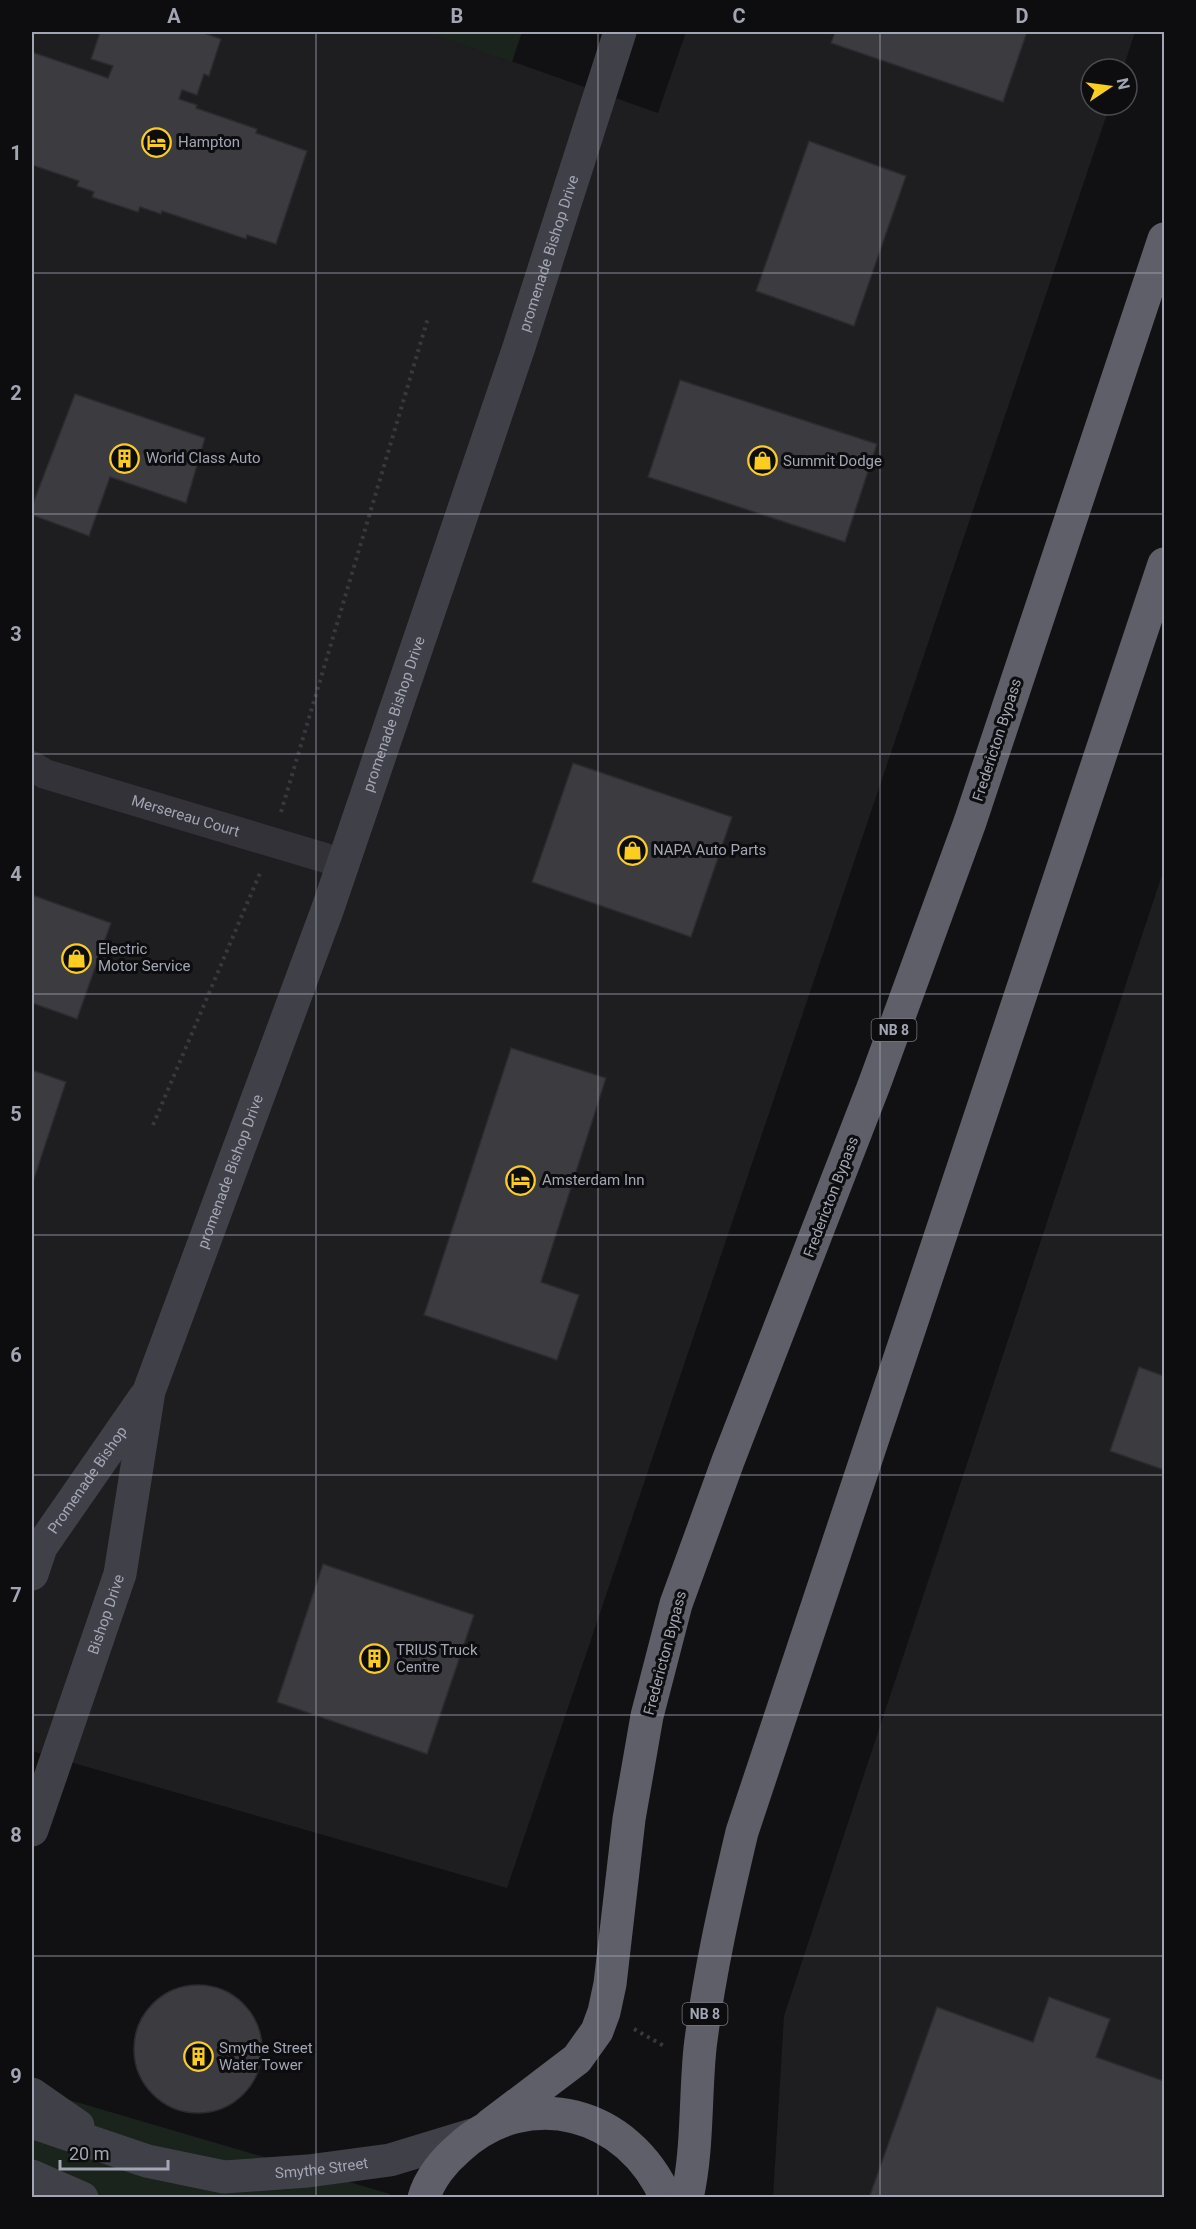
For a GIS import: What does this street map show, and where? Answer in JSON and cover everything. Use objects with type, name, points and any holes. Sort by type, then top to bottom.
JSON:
[{"type":"highway","name":"Fredericton Bypass","points":[[424,2198],[444,2161],[481,2130],[577,2059],[601,2022],[610,1984],[628,1819],[645,1728],[676,1604],[728,1461],[874,1085],[970,822],[1164,239]]},
{"type":"highway","name":"NB 8","points":[[687,2198],[692,2178],[698,2065],[712,1960],[742,1832],[1164,564]]},
{"type":"highway","points":[[481,2130],[510,2117],[551,2113],[592,2121],[629,2142],[656,2174],[666,2198]]},
{"type":"street","name":"promenade Bishop Drive","points":[[149,1391],[328,908],[515,358],[620,32]]},
{"type":"street","name":"Mersereau Court","points":[[32,766],[45,774],[342,863]]},
{"type":"street","name":"Promenade Bishop","points":[[32,1574],[41,1547],[149,1391]]},
{"type":"street","name":"Bishop Drive","points":[[32,1830],[120,1574],[149,1391]]},
{"type":"street","points":[[32,2094],[114,2150]]},
{"type":"street","name":"Smythe Street","points":[[32,2122],[147,2162],[224,2177],[308,2171],[390,2160],[481,2130]]},
{"type":"street","points":[[32,2176],[82,2198]]},
{"type":"path","points":[[153,1125],[272,842],[428,318]]},
{"type":"path","points":[[625,2024],[665,2047]]},
{"type":"shaded area","points":[[32,32],[429,32],[658,113],[686,32],[1135,32],[1127,57],[1079,57],[1079,117],[1106,117],[507,1888],[32,1751]]},
{"type":"shaded area","points":[[427,32],[522,32],[512,62]]},
{"type":"shaded area","points":[[1164,869],[1164,2197],[773,2198],[784,2016]]},
{"type":"shaded area","points":[[32,2089],[390,2194],[389,2198],[32,2197]]},
{"type":"building","name":"Hampton","points":[[100,32],[201,32],[221,39],[209,76],[204,74],[197,95],[182,90],[179,99],[197,105],[196,108],[257,129],[256,133],[307,151],[276,244],[247,235],[246,239],[162,211],[161,214],[140,207],[138,212],[92,197],[94,192],[77,186],[79,181],[32,165],[32,52],[108,78],[113,66],[91,59]]},
{"type":"building","points":[[835,32],[1027,32],[1003,102],[831,43]]},
{"type":"building","points":[[809,141],[906,176],[854,326],[756,291]]},
{"type":"building","name":"Summit Dodge","points":[[680,380],[877,444],[845,542],[648,477]]},
{"type":"building","name":"World Class Auto","points":[[75,394],[205,438],[186,503],[110,477],[89,536],[32,515],[32,506]]},
{"type":"building","name":"NAPA Auto Parts","points":[[573,763],[732,817],[691,937],[532,882]]},
{"type":"building","points":[[32,895],[111,923],[77,1019],[32,1003]]},
{"type":"building","name":"Amsterdam Inn","points":[[511,1048],[606,1078],[541,1282],[579,1295],[557,1360],[424,1315]]},
{"type":"building","points":[[32,1070],[66,1082],[32,1185]]},
{"type":"building","points":[[1139,1367],[1164,1376],[1164,1470],[1110,1451]]},
{"type":"building","name":"TRIUS Truck Centre","points":[[323,1564],[474,1615],[427,1754],[277,1702]]},
{"type":"building","name":"Smythe Street Water Tower","points":[[198,1985],[222,1990],[243,2004],[257,2025],[262,2049],[257,2073],[243,2094],[222,2108],[198,2113],[174,2108],[153,2094],[139,2073],[134,2049],[139,2025],[153,2004],[174,1990]]},
{"type":"building","points":[[1049,1997],[1110,2019],[1096,2057],[1164,2081],[1164,2198],[869,2198],[937,2007],[1033,2042]]},
{"type":"place","name":"Hampton","points":[[157,142]]},
{"type":"place","name":"World Class Auto","points":[[125,458]]},
{"type":"place","name":"Summit Dodge","points":[[762,461]]},
{"type":"place","name":"NAPA Auto Parts","points":[[632,850]]},
{"type":"place","name":"Electric Motor Service","points":[[77,958]]},
{"type":"place","name":"Amsterdam Inn","points":[[521,1180]]},
{"type":"place","name":"TRIUS Truck Centre","points":[[375,1659]]},
{"type":"place","name":"Smythe Street Water Tower","points":[[198,2057]]}]
